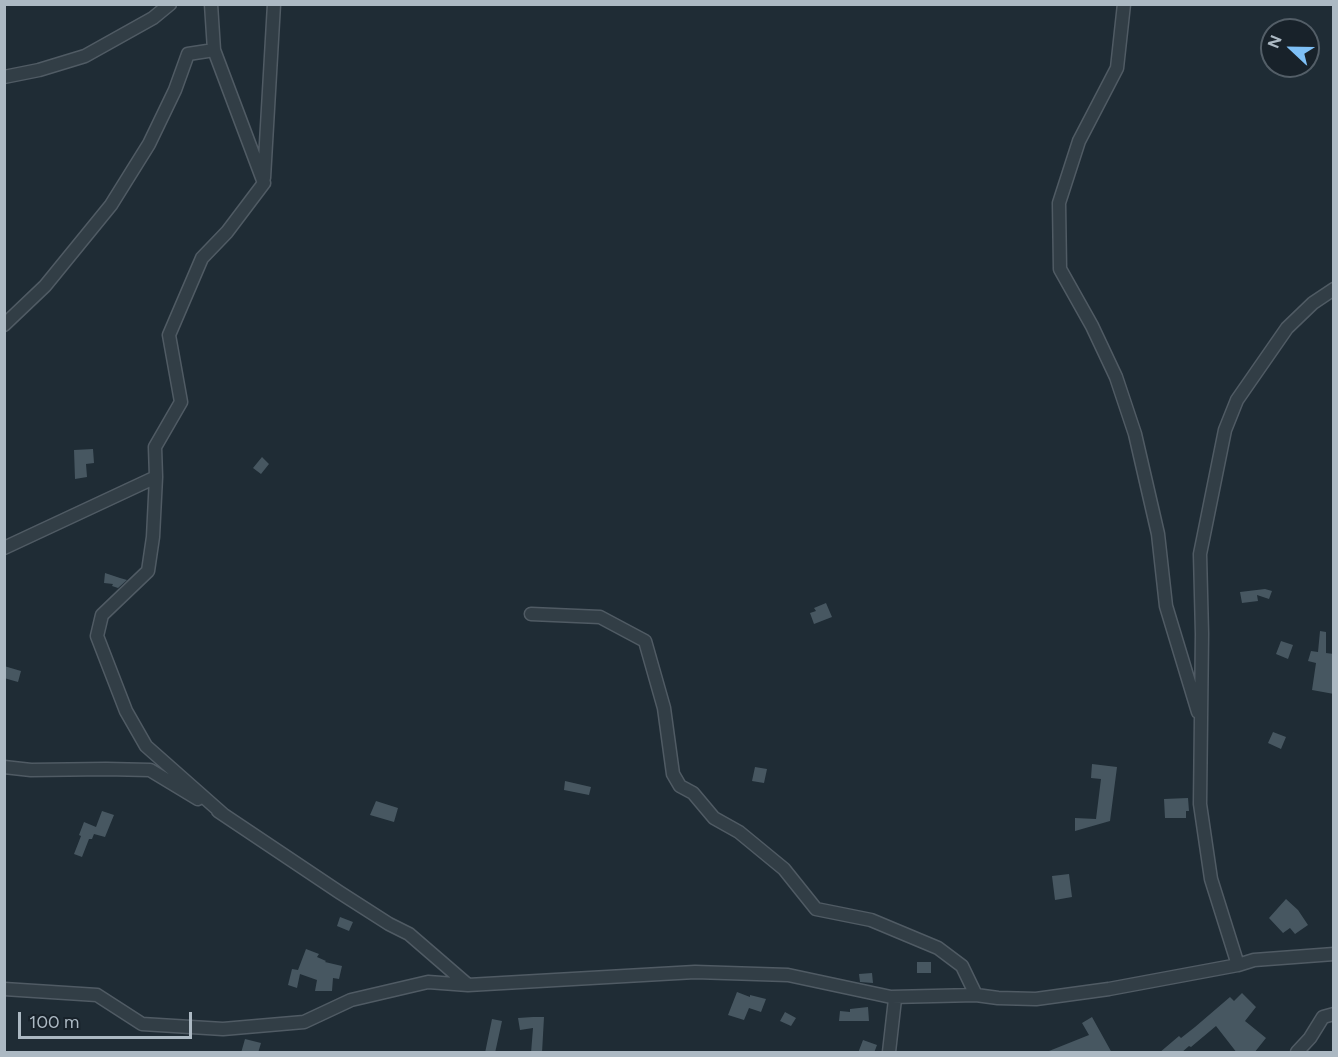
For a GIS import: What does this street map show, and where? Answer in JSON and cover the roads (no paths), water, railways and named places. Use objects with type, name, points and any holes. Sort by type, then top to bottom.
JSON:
[{"type":"street","points":[[4,77],[39,70],[85,56],[153,18],[170,4]]},
{"type":"street","points":[[211,4],[214,50],[264,183]]},
{"type":"street","points":[[224,815],[146,746],[126,711],[97,636],[102,615],[148,571],[153,537],[156,477],[154,447],[181,402],[169,335],[202,258],[227,232],[264,183],[274,4]]},
{"type":"street","points":[[1124,4],[1118,68],[1079,141],[1059,203],[1060,269],[1092,326],[1116,377],[1135,434],[1158,534],[1166,606],[1202,724]]},
{"type":"street","points":[[4,325],[45,286],[111,205],[149,144],[176,90],[188,54],[214,50]]},
{"type":"street","points":[[1238,964],[1211,879],[1200,804],[1202,602],[1200,554],[1225,430],[1237,400],[1287,328],[1313,303],[1334,289]]},
{"type":"street","points":[[4,548],[156,477]]},
{"type":"street","points":[[531,614],[600,617],[645,641],[664,708],[673,774],[680,786],[693,793],[714,818],[739,832],[784,869],[816,909],[871,920],[938,948],[962,966],[976,995]]},
{"type":"street","points":[[4,767],[31,770],[150,770],[224,815],[389,924],[409,934],[468,985]]},
{"type":"street","points":[[4,989],[97,995],[142,1024],[223,1029],[304,1022],[351,1000],[428,982],[468,985],[695,972],[788,975],[891,997],[976,995],[998,999],[1036,999],[1109,989],[1254,960],[1334,954]]},
{"type":"street","points":[[889,1053],[895,999],[891,997]]},
{"type":"street","points":[[1297,1053],[1323,1017],[1334,1014]]}]
